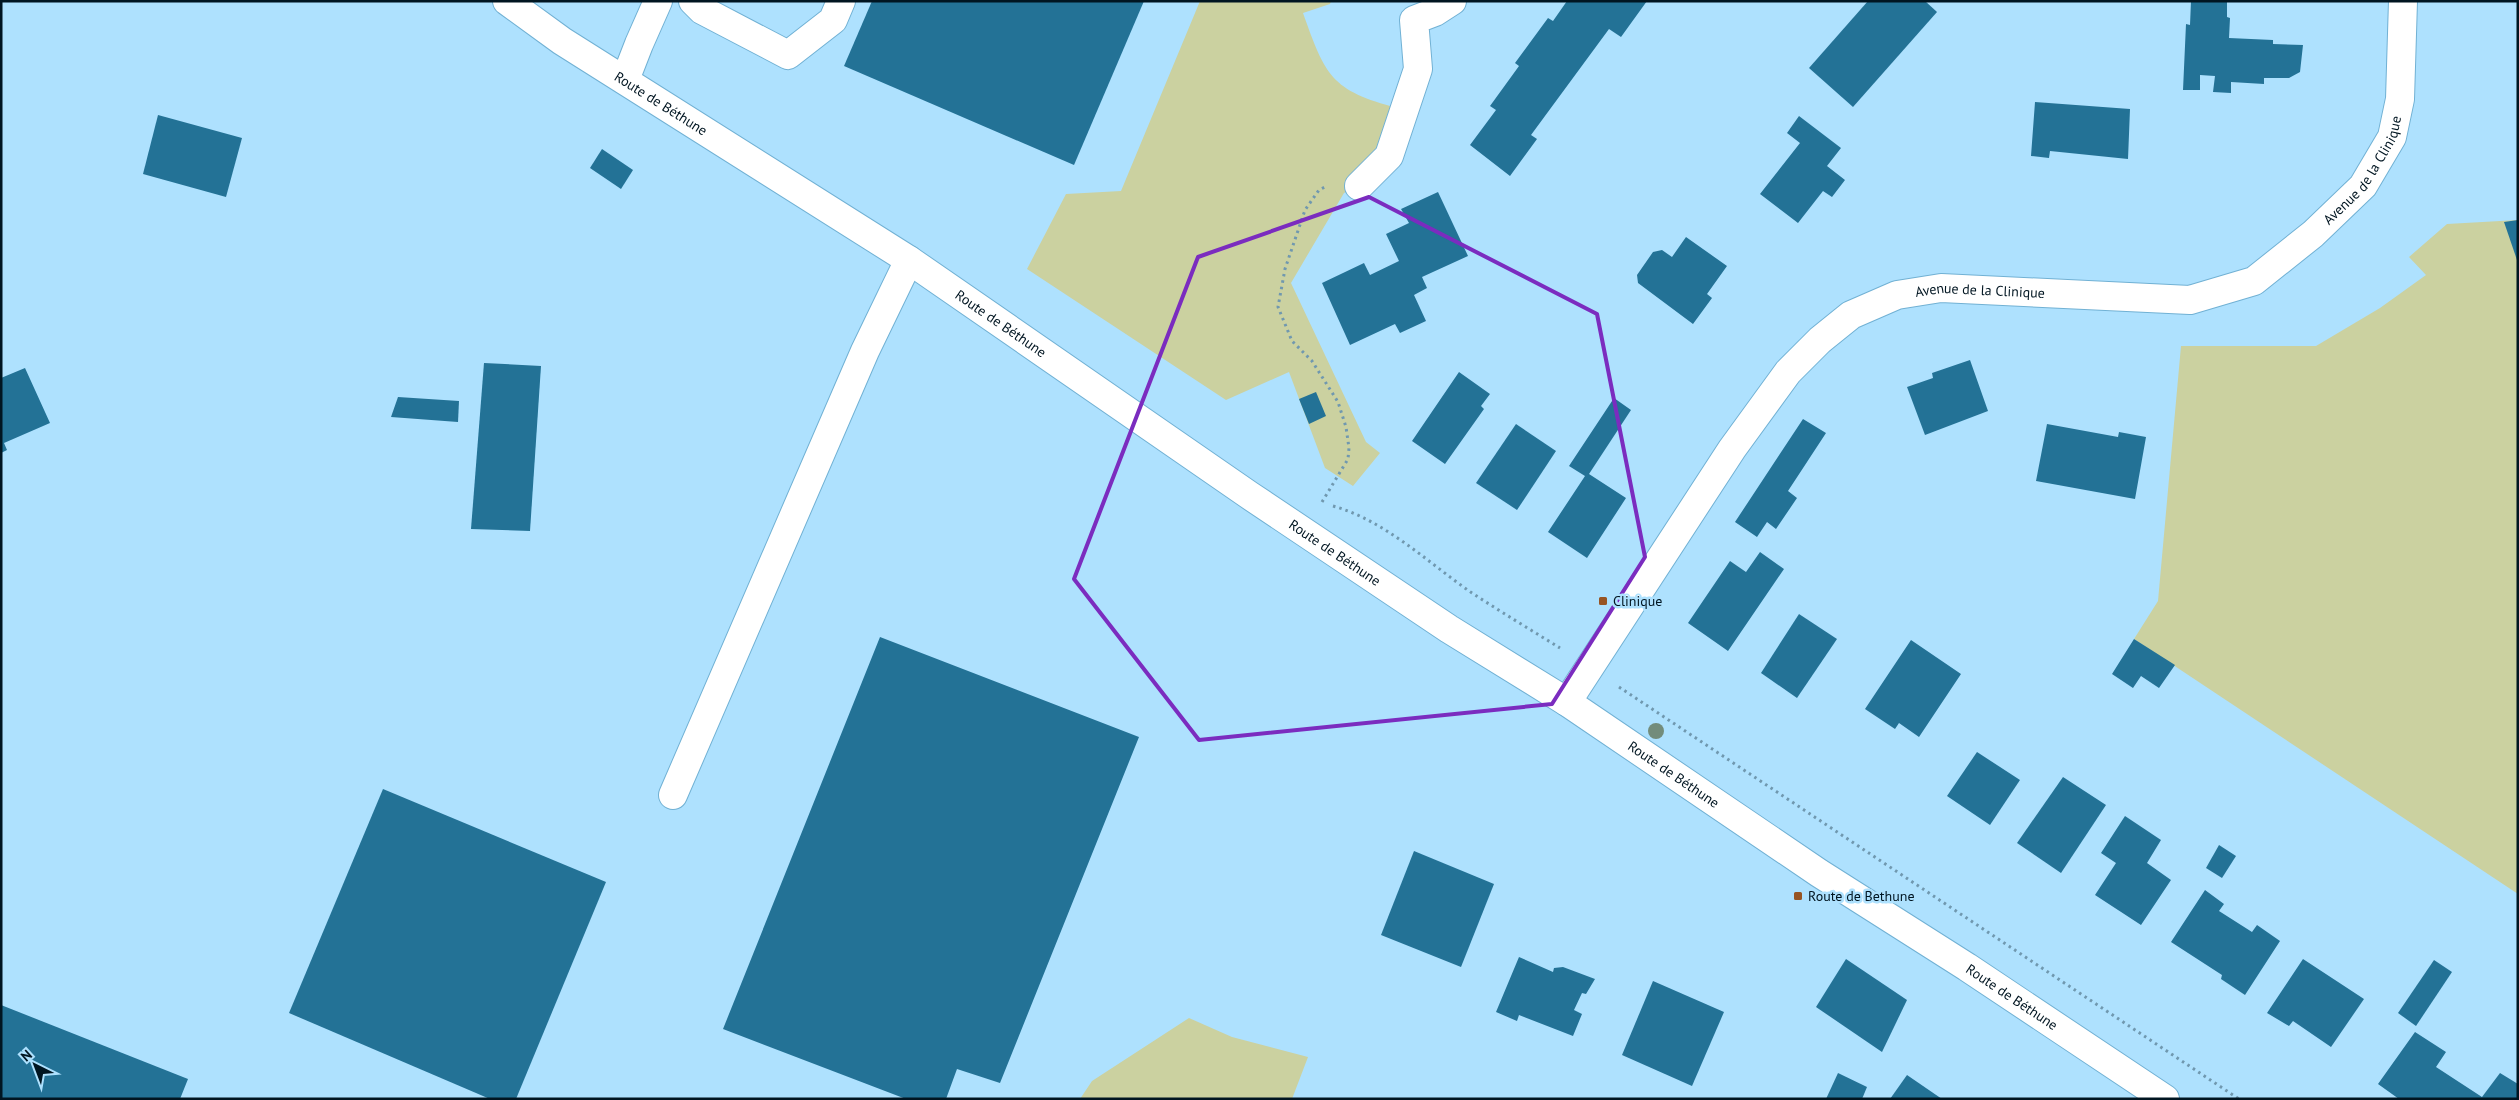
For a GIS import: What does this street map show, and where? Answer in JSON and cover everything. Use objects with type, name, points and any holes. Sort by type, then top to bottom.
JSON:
[{"type":"main road","name":"Route de Béthune","points":[[507,1],[562,41],[909,260],[1449,629],[1567,702],[1819,873],[1967,967],[2165,1099]]},
{"type":"main road","points":[[625,80],[658,1]]},
{"type":"main road","points":[[693,1],[702,10],[788,55],[832,20],[841,1]]},
{"type":"main road","points":[[1359,186],[1389,156],[1418,69],[1414,20],[1435,12],[1452,1]]},
{"type":"main road","name":"Avenue de la Clinique","points":[[1567,702],[1732,449],[1788,372],[1820,340],[1851,315],[1896,295],[1941,288],[2190,300],[2254,281],[2313,234],[2363,186],[2392,137],[2400,99],[2403,1]]},
{"type":"main road","points":[[673,795],[865,351],[909,260]]},
{"type":"path","points":[[1299,527],[1322,503],[1348,459],[1349,448],[1346,427],[1338,402],[1312,361],[1292,341],[1278,306],[1285,269],[1305,210],[1319,190],[1339,178],[1359,186]]},
{"type":"path","points":[[1313,500],[1353,512],[1383,528],[1472,592],[1564,650],[1592,664],[1619,687],[2239,1099]]},
{"type":"highlighted area","points":[[1369,197],[1597,314],[1645,557],[1552,704],[1199,740],[1074,579],[1198,257]]},
{"type":"green space","points":[[1200,1],[1331,1],[1330,4],[1303,13],[1325,66],[1344,87],[1376,102],[1398,108],[1359,186],[1344,193],[1291,283],[1366,442],[1380,453],[1353,486],[1325,468],[1289,372],[1226,400],[1027,269],[1066,194],[1121,191]]},
{"type":"green space","points":[[2518,220],[2518,894],[2134,639],[2158,601],[2181,346],[2316,346],[2380,308],[2426,275],[2409,257],[2447,224]]},
{"type":"green space","points":[[1189,1018],[1232,1037],[1308,1057],[1292,1099],[1080,1099],[1092,1081]]},
{"type":"building","points":[[872,1],[1144,1],[1074,165],[844,66]]},
{"type":"building","points":[[1567,1],[1647,1],[1621,37],[1609,29],[1531,135],[1537,139],[1510,176],[1470,145],[1496,110],[1490,106],[1519,66],[1515,63],[1548,18],[1553,21]]},
{"type":"building","points":[[1868,1],[1925,1],[1937,12],[1853,107],[1809,68]]},
{"type":"building","points":[[2191,1],[2227,1],[2227,17],[2230,18],[2229,38],[2273,40],[2273,44],[2303,45],[2300,72],[2289,78],[2264,78],[2264,84],[2231,82],[2231,93],[2213,92],[2215,76],[2200,75],[2200,90],[2183,90],[2186,24],[2190,25]]},
{"type":"building","points":[[2035,102],[2130,109],[2128,159],[2050,151],[2049,158],[2031,156]]},
{"type":"building","points":[[158,115],[242,138],[226,197],[143,174]]},
{"type":"building","points":[[1799,116],[1841,148],[1827,166],[1845,180],[1832,197],[1823,191],[1798,223],[1760,194],[1800,143],[1787,133]]},
{"type":"building","points":[[602,149],[633,170],[621,189],[590,168]]},
{"type":"building","points":[[1438,192],[1468,256],[1422,277],[1427,288],[1414,295],[1426,321],[1400,333],[1395,324],[1350,345],[1322,283],[1364,263],[1370,275],[1399,261],[1386,234],[1409,223],[1401,209]]},
{"type":"building","points":[[2518,220],[2518,260],[2517,260],[2504,222]]},
{"type":"building","points":[[1686,237],[1727,266],[1707,294],[1712,298],[1693,324],[1638,283],[1637,275],[1653,252],[1662,250],[1672,257]]},
{"type":"building","points":[[1970,360],[1988,411],[1925,435],[1907,387],[1933,378],[1932,373]]},
{"type":"building","points":[[484,363],[541,366],[530,531],[471,529]]},
{"type":"building","points":[[25,368],[50,423],[4,443],[7,450],[1,453],[1,378]]},
{"type":"building","points":[[1459,372],[1490,394],[1481,406],[1484,409],[1445,464],[1412,441]]},
{"type":"building","points":[[1316,392],[1326,416],[1309,424],[1299,399]]},
{"type":"building","points":[[398,397],[459,401],[458,422],[391,417]]},
{"type":"building","points":[[1614,398],[1631,410],[1589,474],[1626,498],[1587,558],[1548,532],[1585,476],[1569,466]]},
{"type":"building","points":[[1803,419],[1826,433],[1788,491],[1797,498],[1776,529],[1767,522],[1757,537],[1735,522]]},
{"type":"building","points":[[1516,424],[1556,451],[1517,510],[1476,483]]},
{"type":"building","points":[[2047,424],[2118,437],[2119,432],[2146,437],[2135,499],[2036,481]]},
{"type":"building","points":[[1760,552],[1784,569],[1728,651],[1688,623],[1730,561],[1746,572]]},
{"type":"building","points":[[1799,614],[1837,639],[1797,698],[1761,673]]},
{"type":"building","points":[[880,637],[1139,737],[1000,1083],[957,1069],[946,1099],[906,1099],[723,1029]]},
{"type":"building","points":[[2134,639],[2175,665],[2159,688],[2141,676],[2133,688],[2112,674]]},
{"type":"building","points":[[1911,640],[1961,674],[1919,737],[1899,723],[1895,729],[1865,709]]},
{"type":"building","points":[[1977,752],[2020,780],[1990,825],[1947,796]]},
{"type":"building","points":[[2063,777],[2106,805],[2061,873],[2017,843]]},
{"type":"building","points":[[383,789],[606,882],[516,1099],[490,1099],[289,1013]]},
{"type":"building","points":[[2125,816],[2161,840],[2147,863],[2171,880],[2141,925],[2095,895],[2116,863],[2101,853]]},
{"type":"building","points":[[2219,845],[2236,856],[2222,878],[2206,868]]},
{"type":"building","points":[[1414,851],[1494,884],[1461,967],[1381,935]]},
{"type":"building","points":[[2205,890],[2224,904],[2219,911],[2252,932],[2257,925],[2280,941],[2245,995],[2221,979],[2222,975],[2171,942]]},
{"type":"building","points":[[1519,957],[1553,972],[1554,968],[1563,967],[1595,979],[1586,994],[1582,993],[1574,1010],[1582,1014],[1573,1036],[1519,1015],[1517,1021],[1496,1012]]},
{"type":"building","points":[[1846,959],[1907,1000],[1882,1052],[1816,1007]]},
{"type":"building","points":[[2303,959],[2364,999],[2331,1047],[2293,1021],[2289,1026],[2267,1013]]},
{"type":"building","points":[[2434,960],[2452,972],[2416,1026],[2398,1013]]},
{"type":"building","points":[[1653,981],[1724,1012],[1692,1086],[1622,1055]]},
{"type":"building","points":[[1,1005],[188,1079],[180,1099],[1,1099]]},
{"type":"building","points":[[2415,1032],[2446,1052],[2436,1067],[2482,1097],[2500,1073],[2518,1084],[2518,1099],[2399,1099],[2378,1084]]},
{"type":"building","points":[[1838,1073],[1867,1087],[1862,1099],[1826,1099]]},
{"type":"building","points":[[1907,1075],[1942,1099],[1890,1099]]},
{"type":"place","name":"Clinique","points":[[1603,601]]},
{"type":"place","name":"Route de Bethune","points":[[1798,896]]}]
